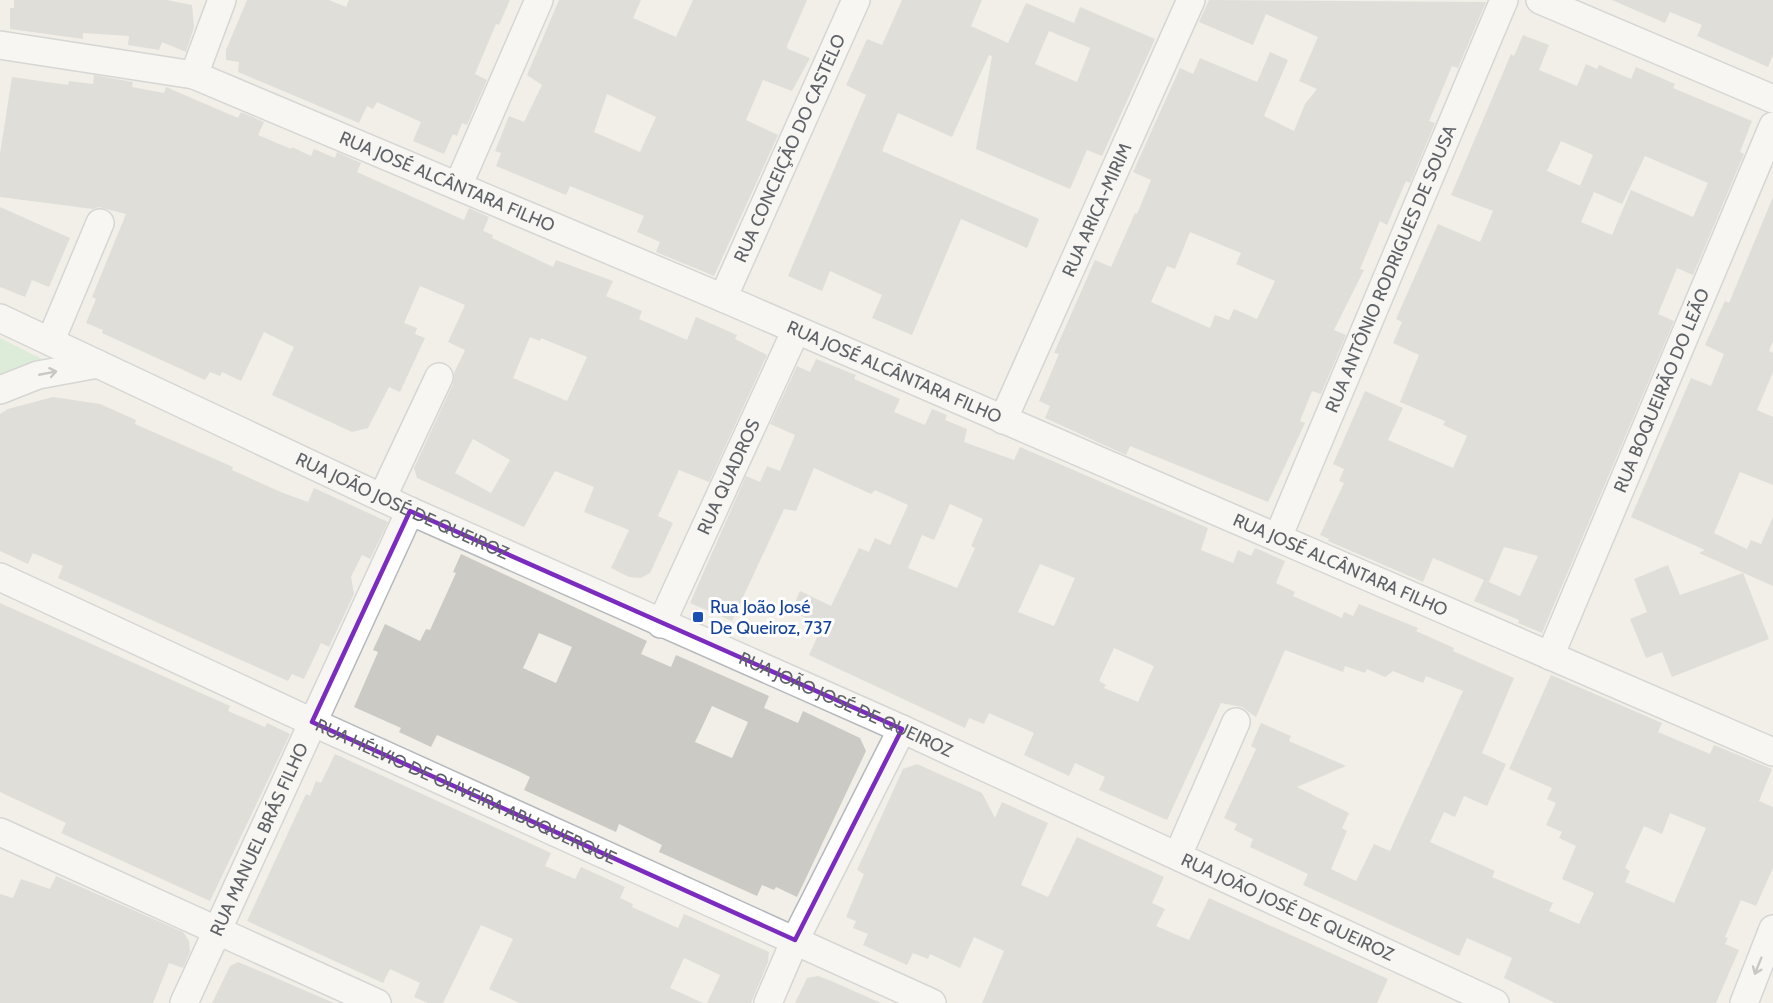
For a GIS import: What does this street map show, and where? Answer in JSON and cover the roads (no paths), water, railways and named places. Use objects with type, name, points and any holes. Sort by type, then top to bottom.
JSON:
[{"type":"street","points":[[458,186],[539,0]]},
{"type":"street","name":"RUA CONCEIÇÃO DO CASTELO","points":[[723,298],[856,0]]},
{"type":"street","name":"RUA ARICA-MIRIM","points":[[1003,420],[1191,0]]},
{"type":"street","name":"RUA ANTÔNIO RODRIGUES DE SOUSA","points":[[1278,537],[1504,0]]},
{"type":"street","points":[[1540,0],[1773,99]]},
{"type":"street","points":[[194,75],[217,4]]},
{"type":"street","name":"RUA JOSÉ ALCÂNTARA FILHO","points":[[0,45],[194,75],[723,298],[1773,752]]},
{"type":"street","name":"RUA BOQUEIRÃO DO LEÃO","points":[[1550,656],[1773,126]]},
{"type":"street","points":[[51,340],[100,223]]},
{"type":"street","name":"RUA JOÃO JOSÉ DE QUEIROZ","points":[[0,318],[51,340],[410,511],[902,729],[1178,855],[1483,1000]]},
{"type":"street","name":"RUA QUADROS","points":[[661,624],[796,330]]},
{"type":"street","points":[[0,390],[38,375],[98,364]]},
{"type":"street","points":[[382,498],[439,377]]},
{"type":"street","name":"RUA MANUEL BRÁS FILHO","points":[[184,1003],[216,928],[410,511]]},
{"type":"street","name":"RUA HÉLVIO DE OLIVEIRA ABUQUERQUE","points":[[0,577],[312,722],[932,1003]]},
{"type":"street","points":[[1178,855],[1236,722]]},
{"type":"street","points":[[768,1003],[795,940],[902,729]]},
{"type":"street","points":[[0,832],[377,1003]]},
{"type":"street","points":[[1744,1003],[1773,929]]},
{"type":"place","name":"Rua João José De Queiroz, 737","points":[[698,617]]}]
